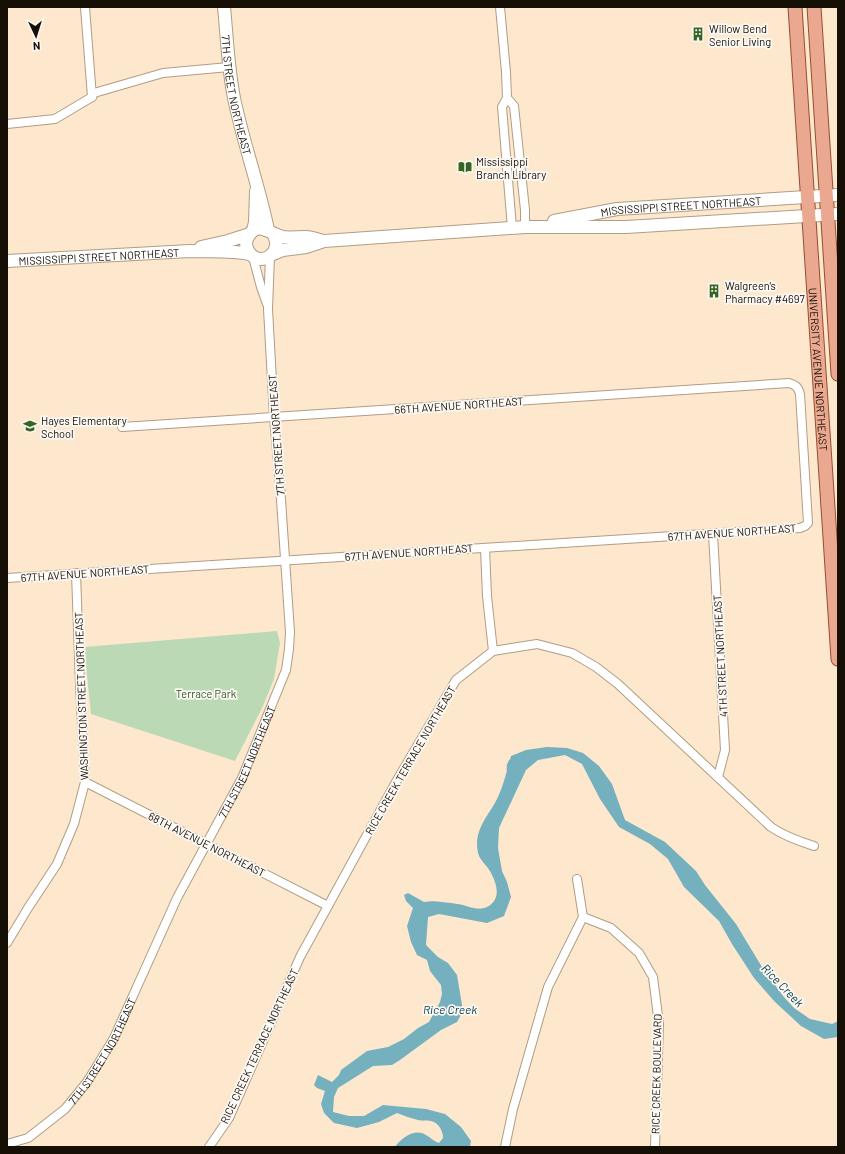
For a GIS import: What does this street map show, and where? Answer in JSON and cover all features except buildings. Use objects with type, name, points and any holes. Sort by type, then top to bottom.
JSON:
[{"type":"main road","name":"UNIVERSITY AVENUE NORTHEAST","points":[[796,7],[838,659]]},
{"type":"main road","name":"UNIVERSITY AVENUE NORTHEAST","points":[[814,7],[832,195],[838,374]]},
{"type":"street","points":[[85,7],[92,97]]},
{"type":"street","name":"7TH STREET NORTHEAST","points":[[224,7],[229,67],[234,98],[271,232]]},
{"type":"street","points":[[500,7],[506,72],[506,98],[502,107],[512,228]]},
{"type":"street","points":[[7,124],[55,119],[92,97],[94,93],[163,73],[229,67]]},
{"type":"street","points":[[506,98],[514,106],[525,210],[525,227]]},
{"type":"street","name":"7TH STREET NORTHEAST","points":[[251,232],[255,222],[256,182]]},
{"type":"street","name":"MISSISSIPPI STREET NORTHEAST","points":[[525,227],[617,209],[832,195]]},
{"type":"street","name":"MISSISSIPPI STREET NORTHEAST","points":[[271,255],[283,250],[306,247],[324,241],[525,227],[626,227],[833,214]]},
{"type":"street","points":[[261,229],[271,232],[277,246],[271,255],[262,259],[252,255],[246,246],[247,238],[251,232],[261,229]]},
{"type":"street","name":"MISSISSIPPI STREET NORTHEAST","points":[[7,261],[190,250],[233,240],[251,232]]},
{"type":"street","name":"MISSISSIPPI STREET NORTHEAST","points":[[271,232],[282,237],[306,237],[324,241]]},
{"type":"street","name":"MISSISSIPPI STREET NORTHEAST","points":[[190,250],[204,252],[232,251],[252,255]]},
{"type":"street","name":"7TH STREET NORTHEAST","points":[[252,255],[268,309]]},
{"type":"street","name":"7TH STREET NORTHEAST","points":[[7,1144],[28,1138],[65,1109],[87,1082],[114,1038],[178,898],[242,778],[286,670],[290,632],[274,417],[268,309],[271,255]]},
{"type":"street","name":"66TH AVENUE NORTHEAST","points":[[122,427],[789,383],[796,385],[800,394],[808,523]]},
{"type":"street","name":"67TH AVENUE NORTHEAST","points":[[7,578],[713,534],[800,528],[808,523]]},
{"type":"street","name":"4TH STREET NORTHEAST","points":[[713,534],[725,750],[718,777]]},
{"type":"street","points":[[484,548],[487,596],[493,650],[537,644],[572,653],[618,684],[770,827],[792,839],[814,846]]},
{"type":"street","name":"WASHINGTON STREET NORTHEAST","points":[[7,943],[57,864],[74,824],[85,782],[76,573]]},
{"type":"street","name":"RICE CREEK TERRACE NORTHEAST","points":[[209,1147],[229,1118],[300,957],[396,782],[456,680],[493,650]]},
{"type":"street","name":"68TH AVENUE NORTHEAST","points":[[85,782],[328,906]]},
{"type":"street","points":[[505,1147],[513,1110],[548,987],[583,917],[577,879]]},
{"type":"street","name":"RICE CREEK BOULEVARD","points":[[583,917],[611,928],[639,953],[653,978],[659,1024],[655,1147]]},
{"type":"green space","name":"Terrace Park","points":[[277,631],[280,643],[274,679],[263,706],[235,761],[91,714],[84,647]]},
{"type":"water","name":"Rice Creek","points":[[547,747],[567,748],[583,753],[599,766],[612,784],[625,820],[665,842],[696,871],[705,885],[736,924],[762,967],[783,996],[794,1008],[810,1019],[832,1024],[838,1021],[838,1037],[824,1039],[801,1026],[775,1002],[754,978],[719,921],[684,887],[668,859],[650,844],[619,827],[600,799],[582,764],[565,755],[538,760],[526,770],[499,828],[498,848],[502,871],[511,897],[504,916],[487,923],[439,914],[428,917],[426,945],[438,957],[448,963],[457,975],[463,1011],[457,1022],[441,1030],[392,1065],[373,1066],[338,1088],[334,1097],[333,1112],[349,1116],[364,1116],[383,1105],[426,1109],[445,1114],[461,1127],[471,1141],[470,1147],[395,1147],[403,1138],[418,1132],[439,1143],[443,1138],[440,1128],[434,1122],[418,1120],[397,1113],[379,1122],[357,1128],[334,1123],[324,1113],[321,1104],[325,1091],[314,1085],[318,1075],[332,1082],[339,1075],[341,1070],[367,1051],[388,1047],[404,1039],[418,1028],[429,1022],[440,1002],[442,994],[441,985],[430,971],[427,960],[417,955],[411,942],[407,926],[413,908],[406,901],[404,895],[408,893],[424,902],[431,901],[460,904],[481,909],[493,903],[497,891],[490,870],[480,859],[478,853],[477,844],[480,830],[500,792],[511,756],[526,750]]},
{"type":"waterway","name":"Rice Creek","points":[[508,771],[510,761]]},
{"type":"place","name":"Willow Bend Senior Living","points":[[698,34]]},
{"type":"place","name":"Mississippi Branch Library","points":[[465,167]]},
{"type":"place","name":"Walgreen's Pharmacy #4697","points":[[714,291]]},
{"type":"place","name":"Hayes Elementary School","points":[[30,426]]}]
